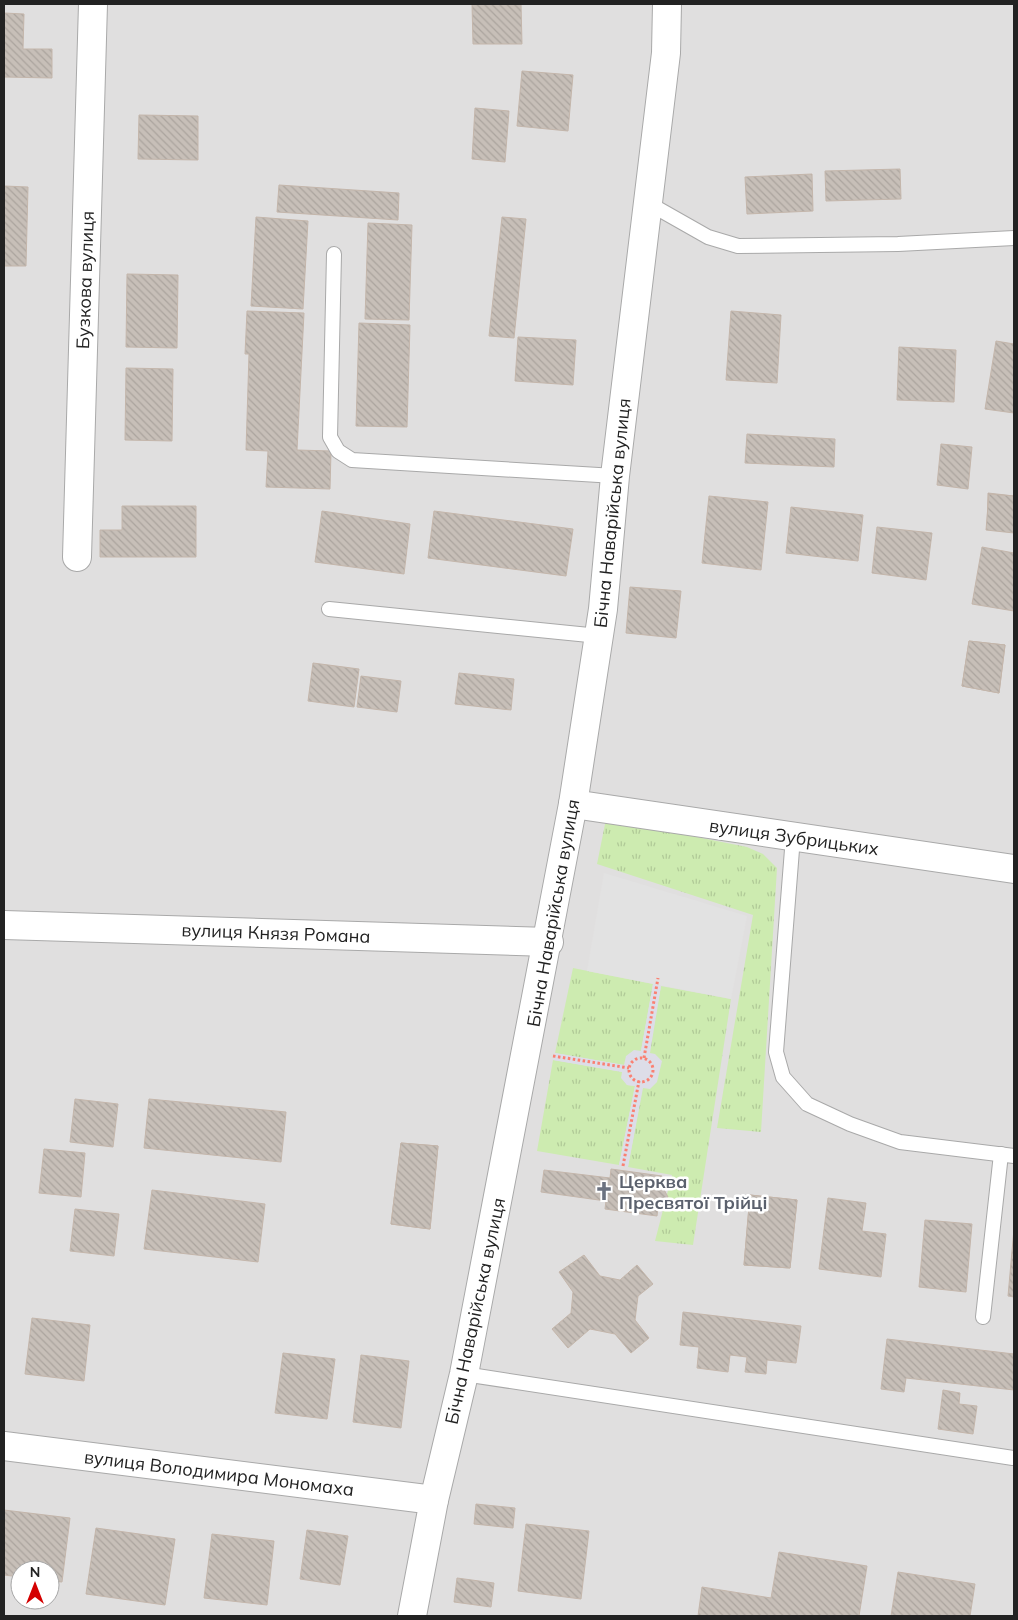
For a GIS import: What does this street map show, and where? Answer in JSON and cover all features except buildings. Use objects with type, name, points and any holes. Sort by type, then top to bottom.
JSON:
[{"type":"street","name":"Бузкова вулиця","points":[[77,557],[93,4]]},
{"type":"street","name":"Бічна Наварійська вулиця","points":[[412,1616],[434,1500],[464,1374],[549,942],[573,804],[599,636],[615,476],[666,52],[667,4]]},
{"type":"street","name":"вулиця Зубрицьких","points":[[573,804],[1014,869]]},
{"type":"street","name":"вулиця Князя Романа","points":[[4,925],[549,942]]},
{"type":"street","name":"вулиця Володимира Мономаха","points":[[4,1446],[434,1500]]},
{"type":"lane","points":[[648,203],[708,237],[738,246],[898,244],[1014,238]]},
{"type":"lane","points":[[334,254],[330,437],[338,451],[352,460],[615,476]]},
{"type":"lane","points":[[329,608],[599,636]]},
{"type":"lane","points":[[793,837],[776,1052],[783,1077],[807,1104],[850,1124],[900,1142],[1008,1155],[983,1317]]},
{"type":"lane","points":[[464,1374],[1013,1458]]},
{"type":"path","points":[[644,1058],[658,978]]},
{"type":"path","points":[[527,1051],[629,1068]]},
{"type":"path","points":[[644,1058],[652,1066],[652,1072],[648,1079],[639,1081],[631,1076],[629,1068],[632,1061],[644,1058]]},
{"type":"path","points":[[623,1166],[639,1081]]},
{"type":"shaded area","points":[[4,4],[1014,4],[1014,1616],[4,1616]]},
{"type":"shaded area","points":[[604,873],[747,916],[731,999],[587,971]]},
{"type":"shaded area","points":[[653,984],[661,986],[650,1053],[655,1054],[662,1061],[657,1082],[650,1089],[643,1088],[628,1167],[619,1165],[635,1086],[627,1085],[621,1078],[622,1072],[553,1060],[555,1053],[624,1065],[626,1056],[634,1050],[641,1051]]},
{"type":"green space","points":[[606,819],[747,847],[763,854],[777,868],[761,1132],[717,1128],[753,915],[597,864]]},
{"type":"green space","points":[[573,968],[653,984],[641,1051],[624,1065],[555,1053]]},
{"type":"green space","points":[[661,986],[731,999],[693,1245],[655,1241],[672,1175],[628,1167]]},
{"type":"green space","points":[[553,1060],[623,1072],[622,1078],[627,1085],[635,1086],[619,1165],[537,1151]]},
{"type":"place","name":"Церква Пресвятої Трійці","points":[[604,1191]]}]
